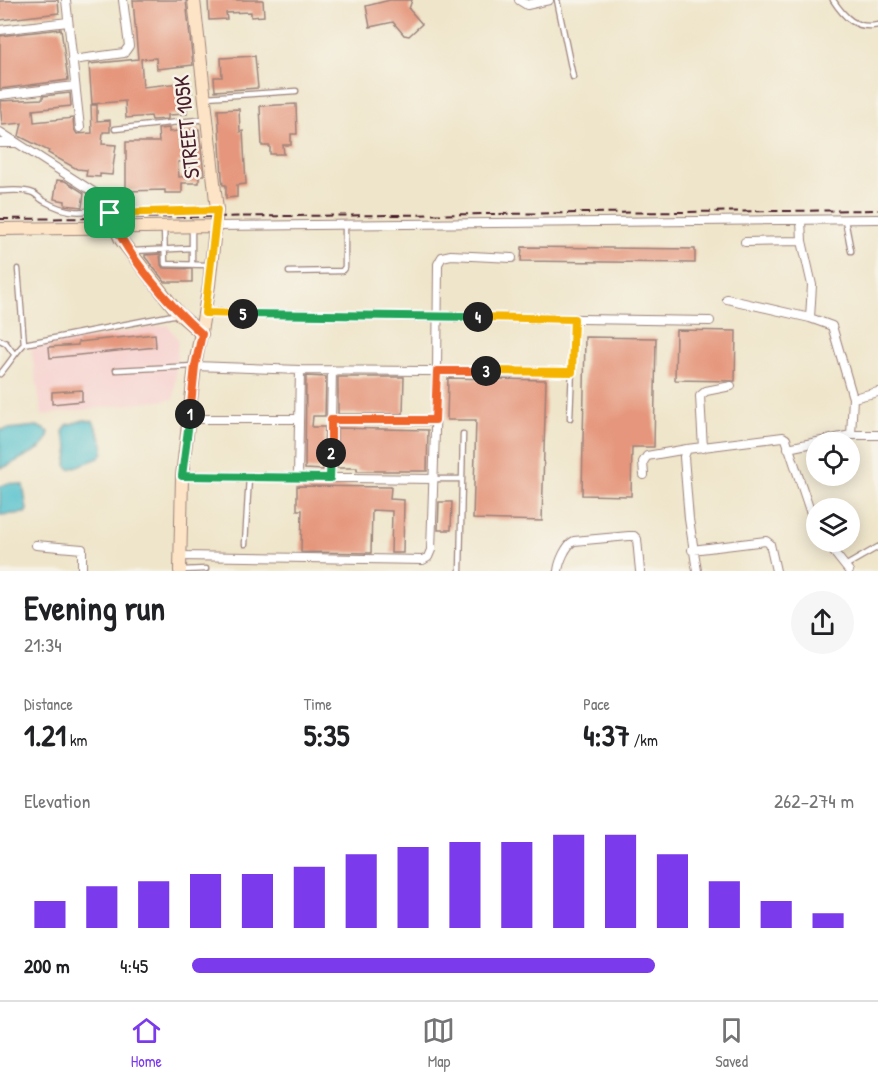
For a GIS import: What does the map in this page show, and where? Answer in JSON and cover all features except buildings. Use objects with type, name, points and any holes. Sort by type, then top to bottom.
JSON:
[{"type":"main road","name":"STREET 105K","points":[[180,571],[182,476],[195,366],[212,265],[217,210],[194,0]]},
{"type":"main road","points":[[0,229],[216,226]]},
{"type":"main road","points":[[115,227],[130,251],[179,314],[202,334]]},
{"type":"street","points":[[66,0],[80,128]]},
{"type":"street","points":[[72,60],[124,53],[127,50],[129,46],[123,0]]},
{"type":"street","points":[[519,0],[527,5],[549,0]]},
{"type":"street","points":[[0,30],[68,22]]},
{"type":"street","points":[[0,95],[75,86]]},
{"type":"street","points":[[0,132],[103,198],[115,227]]},
{"type":"street","points":[[0,143],[16,143]]},
{"type":"street","points":[[216,226],[878,219]]},
{"type":"street","points":[[801,220],[802,241],[812,285],[810,318]]},
{"type":"street","points":[[745,242],[802,241]]},
{"type":"street","points":[[180,556],[423,560],[428,556],[431,550],[438,264],[442,257],[451,255],[512,258]]},
{"type":"street","points":[[727,299],[810,318],[832,326],[854,398],[851,432]]},
{"type":"street","points":[[205,313],[710,321]]},
{"type":"street","points":[[195,366],[300,370],[553,372]]},
{"type":"street","points":[[298,477],[300,370]]},
{"type":"street","points":[[330,478],[332,370]]},
{"type":"street","points":[[703,448],[700,396],[706,391],[731,386]]},
{"type":"street","points":[[854,398],[878,392]]},
{"type":"street","points":[[189,419],[298,419]]},
{"type":"street","points":[[331,420],[435,420]]},
{"type":"street","points":[[860,435],[878,435]]},
{"type":"street","points":[[644,475],[643,462],[647,456],[783,437],[786,439],[806,498]]},
{"type":"street","points":[[788,448],[806,444]]},
{"type":"street","points":[[687,449],[684,457],[692,550],[697,571]]},
{"type":"street","points":[[182,476],[433,479]]},
{"type":"street","points":[[558,571],[567,548],[574,541],[629,536],[637,539],[640,571]]},
{"type":"street","points":[[692,550],[766,541],[770,544],[776,571]]},
{"type":"street","points":[[36,546],[82,549],[82,571]]},
{"type":"street","points":[[834,552],[847,568]]},
{"type":"lane","points":[[557,0],[573,77]]},
{"type":"lane","points":[[833,0],[849,20],[859,26],[878,24]]},
{"type":"lane","points":[[203,97],[296,91]]},
{"type":"lane","points":[[115,129],[206,119]]},
{"type":"lane","points":[[0,191],[34,194],[42,201],[75,212],[88,213],[108,209],[217,210]]},
{"type":"lane","points":[[845,220],[851,251]]},
{"type":"lane","points":[[289,272],[342,271],[345,267],[345,225]]},
{"type":"lane","points":[[192,226],[192,265]]},
{"type":"lane","points":[[164,227],[165,264],[212,265]]},
{"type":"lane","points":[[130,251],[192,248]]},
{"type":"lane","points":[[18,269],[24,344]]},
{"type":"lane","points":[[0,374],[24,344],[179,314]]},
{"type":"lane","points":[[570,418],[574,319]]},
{"type":"lane","points":[[0,340],[6,342],[14,354]]},
{"type":"lane","points":[[116,370],[195,366]]},
{"type":"lane","points":[[553,372],[572,372]]},
{"type":"lane","points":[[460,571],[463,434]]},
{"type":"lane","points":[[244,544],[249,477]]},
{"type":"lane","points":[[433,479],[462,479]]},
{"type":"lane","points":[[847,568],[878,547]]},
{"type":"lane","points":[[180,571],[207,570],[206,557]]},
{"type":"shaded area","points":[[167,325],[178,339],[174,399],[42,415],[31,348]]},
{"type":"water","points":[[84,420],[93,421],[103,444],[103,452],[99,458],[70,469],[66,465],[69,449],[63,432],[67,425]]},
{"type":"water","points":[[37,426],[49,432],[43,446],[0,468],[0,430]]},
{"type":"water","points":[[9,483],[23,485],[27,510],[25,513],[0,515],[0,486]]},
{"type":"railway","points":[[0,219],[878,210]]},
{"type":"route","points":[[217,210],[205,313],[574,319],[572,372],[437,371],[435,420],[331,420],[330,478],[182,476],[195,366],[202,334],[179,314],[121,240],[110,213],[217,210]]}]
